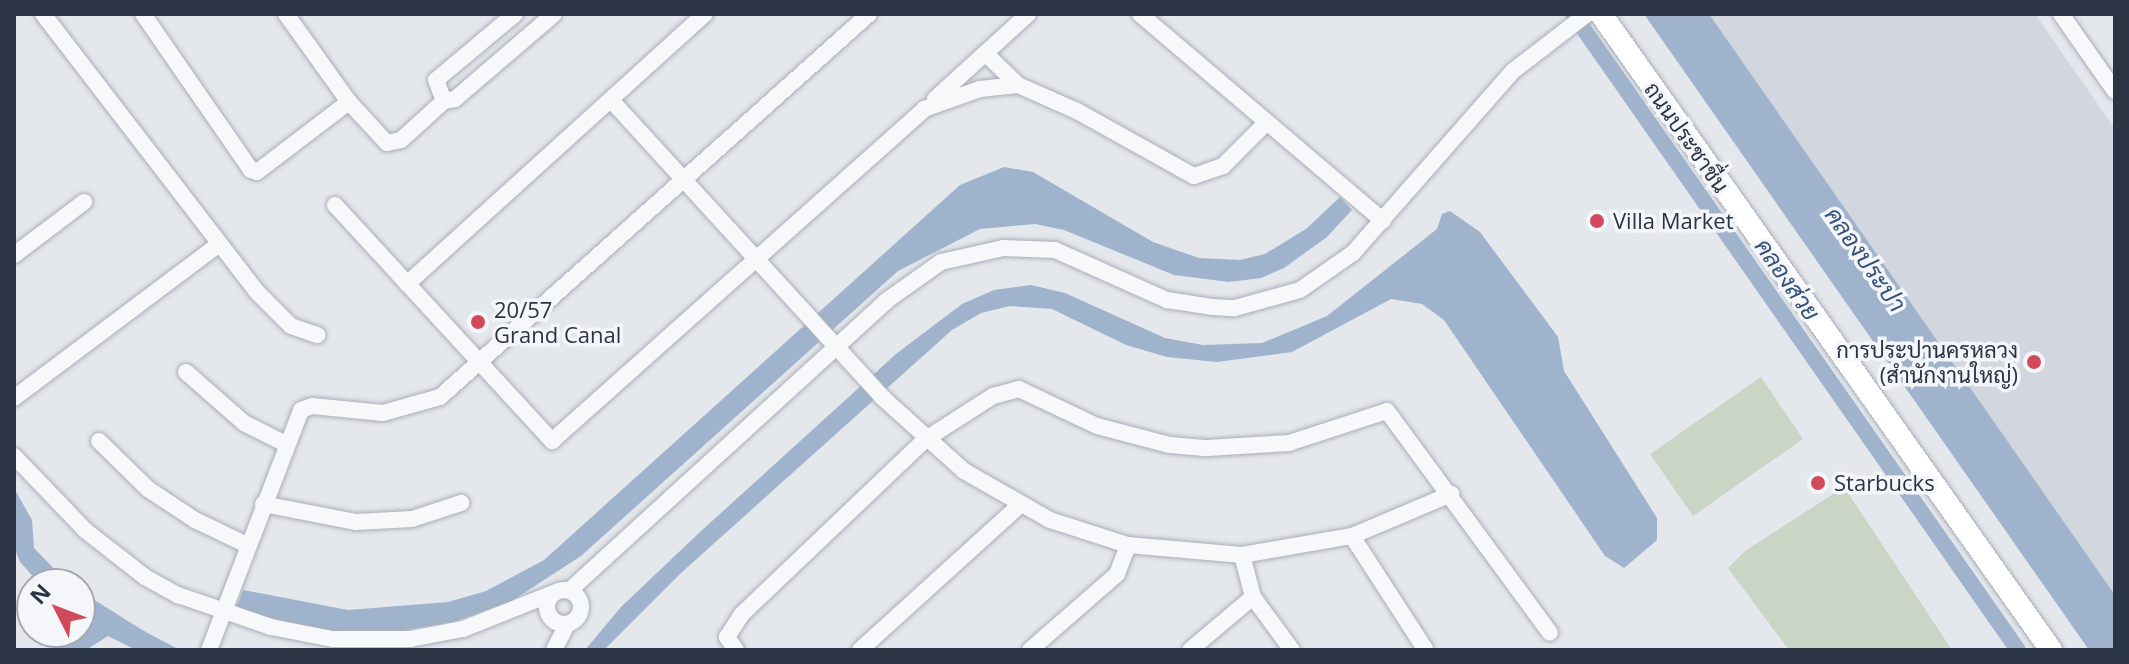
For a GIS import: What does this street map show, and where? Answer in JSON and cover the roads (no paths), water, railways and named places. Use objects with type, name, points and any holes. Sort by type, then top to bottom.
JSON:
[{"type":"main road","name":"ถนนประชาชื่น","points":[[1591,14],[2051,650]]},
{"type":"street","points":[[43,14],[218,245],[284,320],[305,335],[317,335]]},
{"type":"street","points":[[143,14],[251,170],[257,172],[349,102]]},
{"type":"street","points":[[286,14],[349,102],[379,137],[395,143],[444,101],[455,99],[554,14]]},
{"type":"street","points":[[444,101],[435,89],[436,80],[515,14]]},
{"type":"street","points":[[407,284],[705,14]]},
{"type":"street","points":[[209,650],[221,611],[301,410],[312,406],[362,413],[404,411],[440,397],[869,14]]},
{"type":"street","points":[[335,205],[476,362],[552,441],[1028,14]]},
{"type":"street","points":[[1140,14],[1383,221]]},
{"type":"street","points":[[14,456],[112,554],[178,595],[221,611],[311,636],[410,639],[463,629],[551,594],[570,590],[831,345],[916,277],[941,262],[976,252],[1028,246],[1055,250],[1167,300],[1235,308],[1314,282],[1383,221],[1513,71],[1558,34],[1591,14]]},
{"type":"street","points":[[2061,14],[2115,91]]},
{"type":"street","points":[[985,53],[1018,85],[1077,111],[1194,176],[1223,166],[1267,122]]},
{"type":"street","points":[[924,109],[968,91],[1018,85]]},
{"type":"street","points":[[611,100],[756,257],[831,345],[883,398],[964,471],[1050,520],[1128,545],[1242,555],[1352,536],[1451,494]]},
{"type":"street","points":[[14,255],[84,202]]},
{"type":"street","points":[[14,398],[218,245]]},
{"type":"street","points":[[186,372],[244,423],[286,444]]},
{"type":"street","points":[[736,650],[727,637],[742,614],[926,439],[993,396],[1019,389],[1097,426],[1170,445],[1207,448],[1289,443],[1387,411],[1451,494],[1550,633]]},
{"type":"street","points":[[99,441],[148,489],[195,520],[247,545]]},
{"type":"street","points":[[263,504],[356,522],[412,519],[461,503]]},
{"type":"street","points":[[860,650],[1021,504]]},
{"type":"street","points":[[1352,536],[1425,649]]},
{"type":"street","points":[[1030,650],[1117,574],[1128,545]]},
{"type":"street","points":[[1242,555],[1253,597],[1292,650]]},
{"type":"street","points":[[554,650],[567,624],[577,618],[581,606],[570,590]]},
{"type":"street","points":[[551,594],[546,611],[558,623],[567,624]]},
{"type":"street","points":[[1190,650],[1253,597]]},
{"type":"water","name":"คลองประปา","points":[[1644,14],[1709,14],[2115,595],[2115,650],[2089,650]]},
{"type":"water","points":[[1004,167],[1033,172],[1153,242],[1199,258],[1240,260],[1265,254],[1306,229],[1340,197],[1352,210],[1327,237],[1284,268],[1261,278],[1229,282],[1174,275],[1064,230],[1035,224],[980,229],[898,271],[581,556],[510,602],[453,622],[387,633],[322,631],[236,609],[243,590],[348,610],[448,602],[486,591],[544,560],[960,185]]},
{"type":"water","points":[[1450,211],[1480,232],[1558,337],[1564,371],[1657,518],[1657,540],[1624,568],[1605,556],[1444,320],[1422,304],[1391,299],[1292,352],[1217,362],[1167,357],[1126,345],[1052,309],[1010,306],[981,313],[952,330],[681,573],[604,650],[585,650],[621,607],[700,532],[896,354],[962,304],[994,290],[1031,285],[1065,293],[1165,338],[1203,345],[1262,343],[1327,316],[1437,229],[1442,214]]},
{"type":"water","points":[[14,488],[32,520],[34,548],[53,568],[25,568],[14,547]]},
{"type":"water","points":[[96,601],[180,650],[136,650],[108,636],[96,644]]},
{"type":"water","points":[[52,648],[89,648],[86,650]]},
{"type":"waterway","name":"คลองส่วย","points":[[1573,14],[2018,650]]},
{"type":"place","name":"Villa Market","points":[[1597,221]]},
{"type":"place","name":"20/57 Grand Canal","points":[[478,322]]},
{"type":"place","name":"การประปานครหลวง (สำนักงานใหญ่)","points":[[2034,362]]},
{"type":"place","name":"Starbucks","points":[[1818,483]]}]
